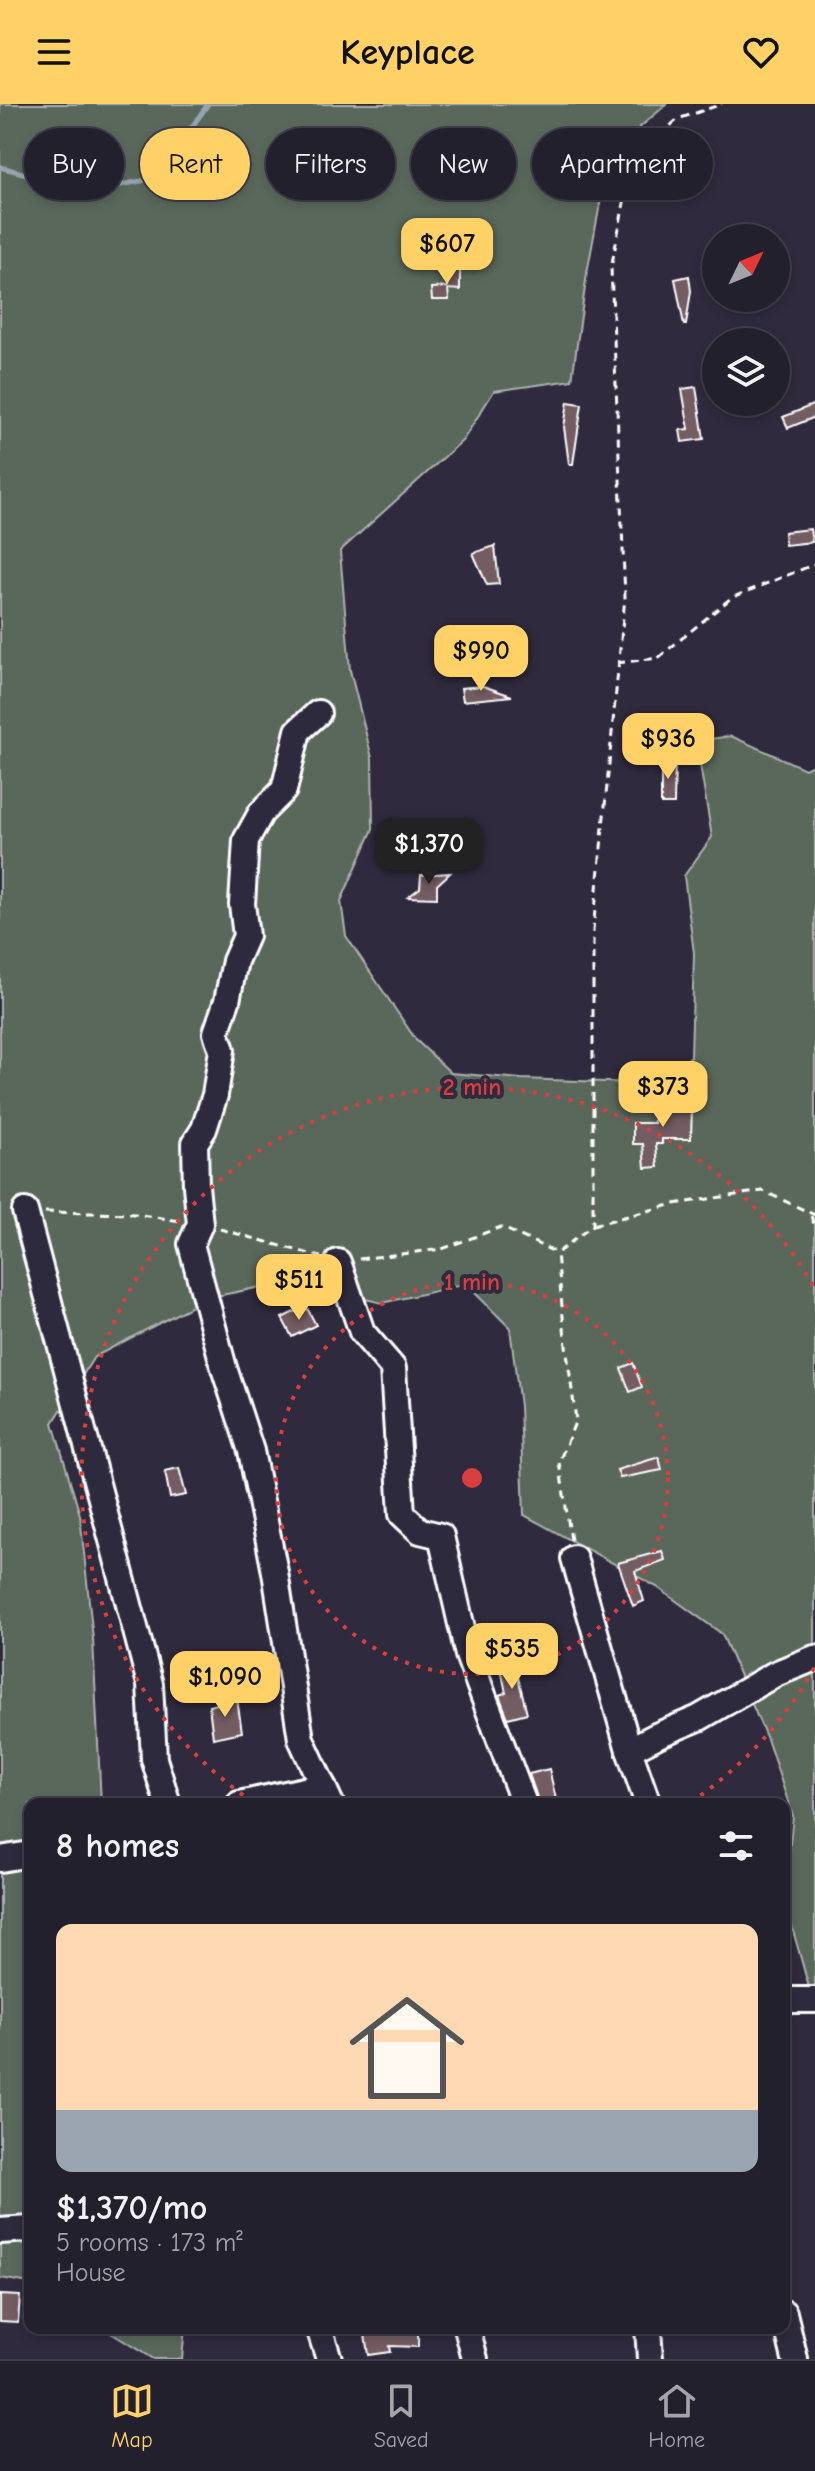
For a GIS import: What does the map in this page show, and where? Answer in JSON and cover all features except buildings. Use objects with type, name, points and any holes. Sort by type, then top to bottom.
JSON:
[{"type":"street","points":[[298,1798],[327,1795],[301,1739],[275,1572],[251,1451],[224,1368],[191,1244],[200,1224],[195,1143],[204,1129],[215,1095],[222,1050],[216,1033],[227,1001],[235,961],[246,936],[242,904],[246,840],[261,813],[284,790],[298,731],[318,713]]},
{"type":"street","points":[[25,1211],[150,1684],[154,1759],[166,1798]]},
{"type":"street","points":[[338,1262],[362,1332],[393,1368],[402,1514],[420,1531],[441,1536],[468,1655],[522,1798]]},
{"type":"street","points":[[574,1558],[629,1750],[646,1798]]},
{"type":"street","points":[[629,1750],[699,1718],[775,1674],[815,1658]]},
{"type":"street","points":[[0,1859],[24,1855]]},
{"type":"street","points":[[790,2000],[815,2000]]},
{"type":"street","points":[[0,2231],[24,2229]]},
{"type":"street","points":[[321,2334],[329,2359]]},
{"type":"street","points":[[469,2334],[475,2359]]},
{"type":"street","points":[[648,2334],[650,2359]]},
{"type":"street","points":[[789,2334],[795,2359]]},
{"type":"path","points":[[593,1225],[593,931],[625,597],[611,268],[625,198],[644,149],[678,119],[722,104]]},
{"type":"path","points":[[617,663],[658,658],[731,598],[815,564]]},
{"type":"path","points":[[557,1253],[593,1225],[674,1204],[763,1191],[813,1215],[815,1227]]},
{"type":"path","points":[[25,1211],[135,1214],[200,1224],[338,1262],[442,1249],[501,1227],[557,1253]]},
{"type":"path","points":[[557,1253],[576,1420],[559,1462],[574,1558]]},
{"type":"green space","points":[[0,104],[667,104],[639,128],[532,128],[532,200],[601,200],[572,380],[494,391],[463,440],[340,551],[350,670],[372,758],[373,829],[341,901],[346,936],[416,1040],[451,1073],[663,1084],[691,1056],[694,953],[684,876],[712,837],[696,741],[731,736],[805,769],[815,764],[815,2009],[790,1919],[793,1816],[790,1798],[787,1798],[767,1739],[722,1634],[657,1587],[524,1515],[520,1406],[510,1328],[466,1284],[382,1303],[290,1281],[207,1298],[94,1357],[53,1423],[80,1515],[93,1639],[101,1798],[24,1798],[24,2282],[0,2278]]},
{"type":"green space","points":[[113,2334],[184,2334],[182,2359],[153,2359]]},
{"type":"waterway","points":[[0,167],[91,191],[156,178],[208,104]]}]
